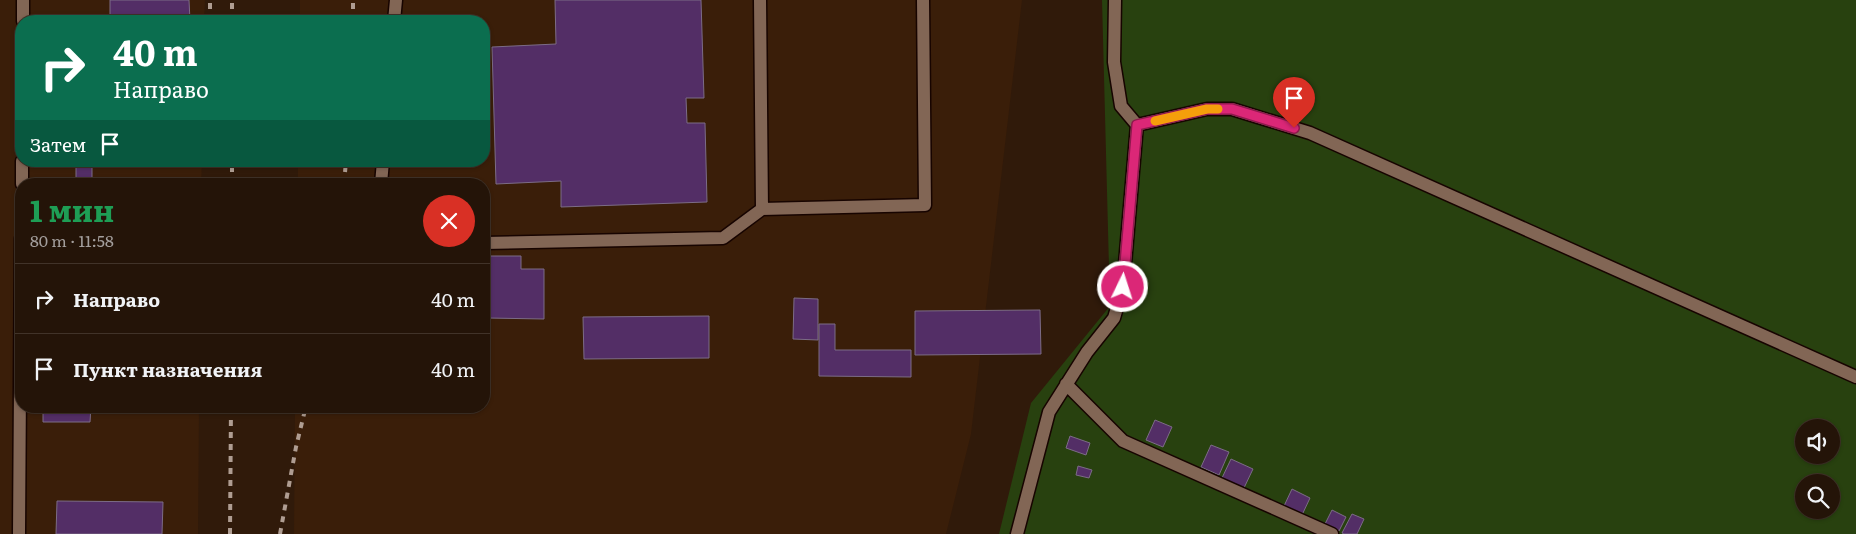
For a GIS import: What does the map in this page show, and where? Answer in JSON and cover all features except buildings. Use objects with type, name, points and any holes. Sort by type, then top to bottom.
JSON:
[{"type":"street","points":[[22,15],[23,0]]},
{"type":"street","points":[[395,15],[396,0]]},
{"type":"street","points":[[760,0],[762,209]]},
{"type":"street","points":[[490,243],[723,238],[762,209],[925,206],[923,0]]},
{"type":"street","points":[[1017,534],[1049,412],[1087,352],[1114,318],[1123,287],[1137,125],[1121,106],[1114,62],[1115,0]]},
{"type":"street","points":[[1137,125],[1207,109],[1232,109],[1310,133],[1856,377]]},
{"type":"street","points":[[1066,384],[1123,441],[1332,534]]},
{"type":"street","points":[[19,534],[20,413]]},
{"type":"shaded area","points":[[0,0],[205,0],[204,15],[15,15],[15,167],[202,167],[201,178],[15,178],[15,413],[199,413],[198,534],[0,534]]},
{"type":"shaded area","points":[[300,0],[1022,0],[971,434],[946,534],[294,534],[295,413],[490,413],[490,178],[298,178],[298,167],[490,167],[490,15],[300,15]]},
{"type":"green space","points":[[1102,0],[1856,0],[1856,534],[999,534],[1031,403],[1110,306]]},
{"type":"railway","points":[[210,0],[210,15]]},
{"type":"railway","points":[[232,0],[232,15]]},
{"type":"railway","points":[[353,0],[353,15]]},
{"type":"railway","points":[[232,167],[232,178]]},
{"type":"railway","points":[[345,167],[345,178]]},
{"type":"railway","points":[[230,534],[231,413]]},
{"type":"railway","points":[[280,534],[304,413]]},
{"type":"slow traffic","points":[[1155,121],[1207,109],[1218,109]]},
{"type":"route","points":[[1123,287],[1137,125],[1207,109],[1232,109],[1294,128]]}]
